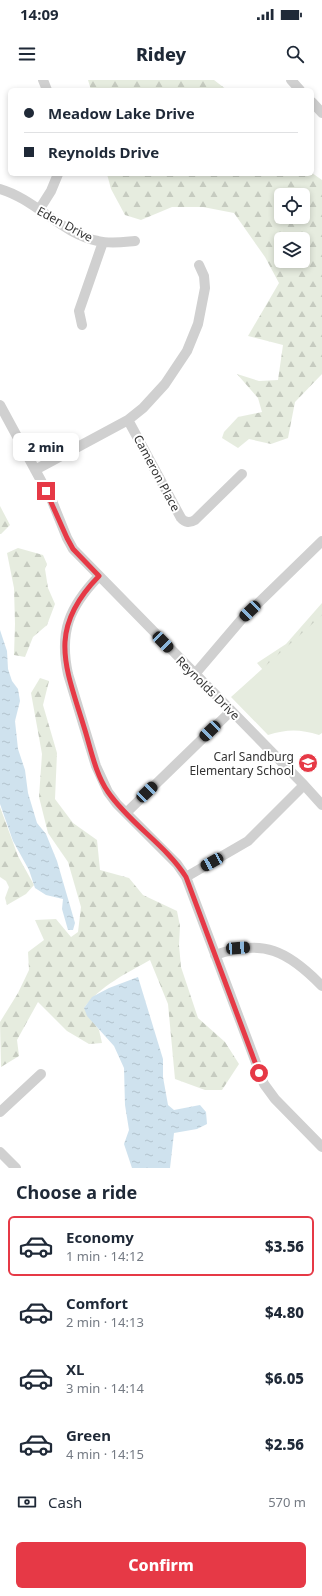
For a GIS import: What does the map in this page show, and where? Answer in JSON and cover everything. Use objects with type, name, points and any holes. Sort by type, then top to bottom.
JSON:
[{"type":"street","points":[[291,80],[298,88]]},
{"type":"street","points":[[314,104],[322,113]]},
{"type":"street","points":[[39,210],[51,191],[57,176]]},
{"type":"street","name":"Eden Drive","points":[[0,189],[16,196],[82,236],[103,242],[135,241]]},
{"type":"street","points":[[82,325],[79,311],[103,242]]},
{"type":"street","points":[[35,470],[128,420],[155,396],[168,380],[190,345],[198,324],[205,288],[204,276],[199,265]]},
{"type":"street","name":"Reynolds Drive","points":[[0,405],[52,501],[73,549],[322,805]]},
{"type":"street","name":"Cameron Place","points":[[128,420],[181,518],[185,521],[188,522],[195,520],[242,474]]},
{"type":"street","points":[[195,674],[241,620],[322,541]]},
{"type":"street","points":[[99,576],[81,596],[71,614],[66,633],[65,658],[68,674],[101,780],[108,792],[126,813],[177,864],[186,877],[264,1084],[275,1099],[322,1146]]},
{"type":"street","points":[[126,813],[231,711]]},
{"type":"street","points":[[186,877],[248,841],[304,785]]},
{"type":"street","points":[[216,955],[238,948],[252,947],[275,951],[298,963],[322,986]]},
{"type":"street","points":[[0,1112],[41,1074]]},
{"type":"street","points":[[0,1152],[16,1168]]},
{"type":"green space","points":[[88,80],[214,80],[224,88],[90,88]]},
{"type":"green space","points":[[314,174],[322,180],[322,374],[295,402],[288,438],[271,444],[249,439],[238,448],[222,438],[224,432],[238,417],[262,412],[258,398],[237,374],[259,381],[278,380],[283,345],[248,336],[279,283],[265,257],[234,213],[203,207],[172,207],[141,220],[125,215],[111,189],[108,176],[314,176]]},
{"type":"green space","points":[[0,506],[10,525],[1,534],[0,534]]},
{"type":"green space","points":[[18,548],[43,555],[47,564],[45,569],[48,588],[55,604],[47,625],[33,637],[25,657],[14,655],[14,588],[7,553]]},
{"type":"green space","points":[[322,603],[322,630],[269,677],[257,663],[286,644]]},
{"type":"green space","points":[[322,615],[322,733],[319,735],[294,730],[268,735],[231,697]]},
{"type":"green space","points":[[40,678],[49,681],[43,705],[57,753],[55,799],[73,823],[97,840],[100,870],[129,878],[143,895],[177,911],[180,926],[179,945],[181,967],[198,1018],[225,1042],[239,1064],[222,1090],[205,1090],[175,1079],[168,1004],[150,960],[123,975],[106,987],[90,1000],[84,1008],[99,1030],[102,1043],[89,1044],[67,1031],[38,1002],[17,1040],[19,1056],[1,1067],[0,1022],[18,993],[29,970],[28,952],[44,940],[35,920],[56,919],[71,937],[78,932],[81,907],[68,862],[48,833],[39,797],[42,754],[31,693]]},
{"type":"green space","points":[[0,807],[18,856],[34,885],[26,894],[7,905],[5,898],[9,887],[6,881],[0,877]]},
{"type":"water","points":[[0,630],[7,651],[8,669],[12,681],[18,689],[20,701],[15,721],[18,749],[25,770],[28,793],[37,823],[46,834],[57,861],[75,923],[73,930],[68,930],[62,909],[63,899],[46,895],[35,888],[29,870],[13,841],[0,804]]},
{"type":"water","points":[[138,977],[163,1059],[163,1077],[168,1105],[174,1110],[200,1105],[206,1112],[207,1124],[197,1129],[174,1133],[170,1168],[132,1168],[124,1144],[129,1130],[125,1105],[124,1068],[114,1046],[87,1016],[84,1008],[92,997],[109,988]]},
{"type":"place","name":"Carl Sandburg Elementary School","points":[[308,763]]},
{"type":"route","points":[[46,491],[52,501],[73,549],[99,576],[81,596],[74,608],[69,620],[64,645],[68,674],[101,780],[117,804],[177,864],[186,877],[259,1073]]}]
